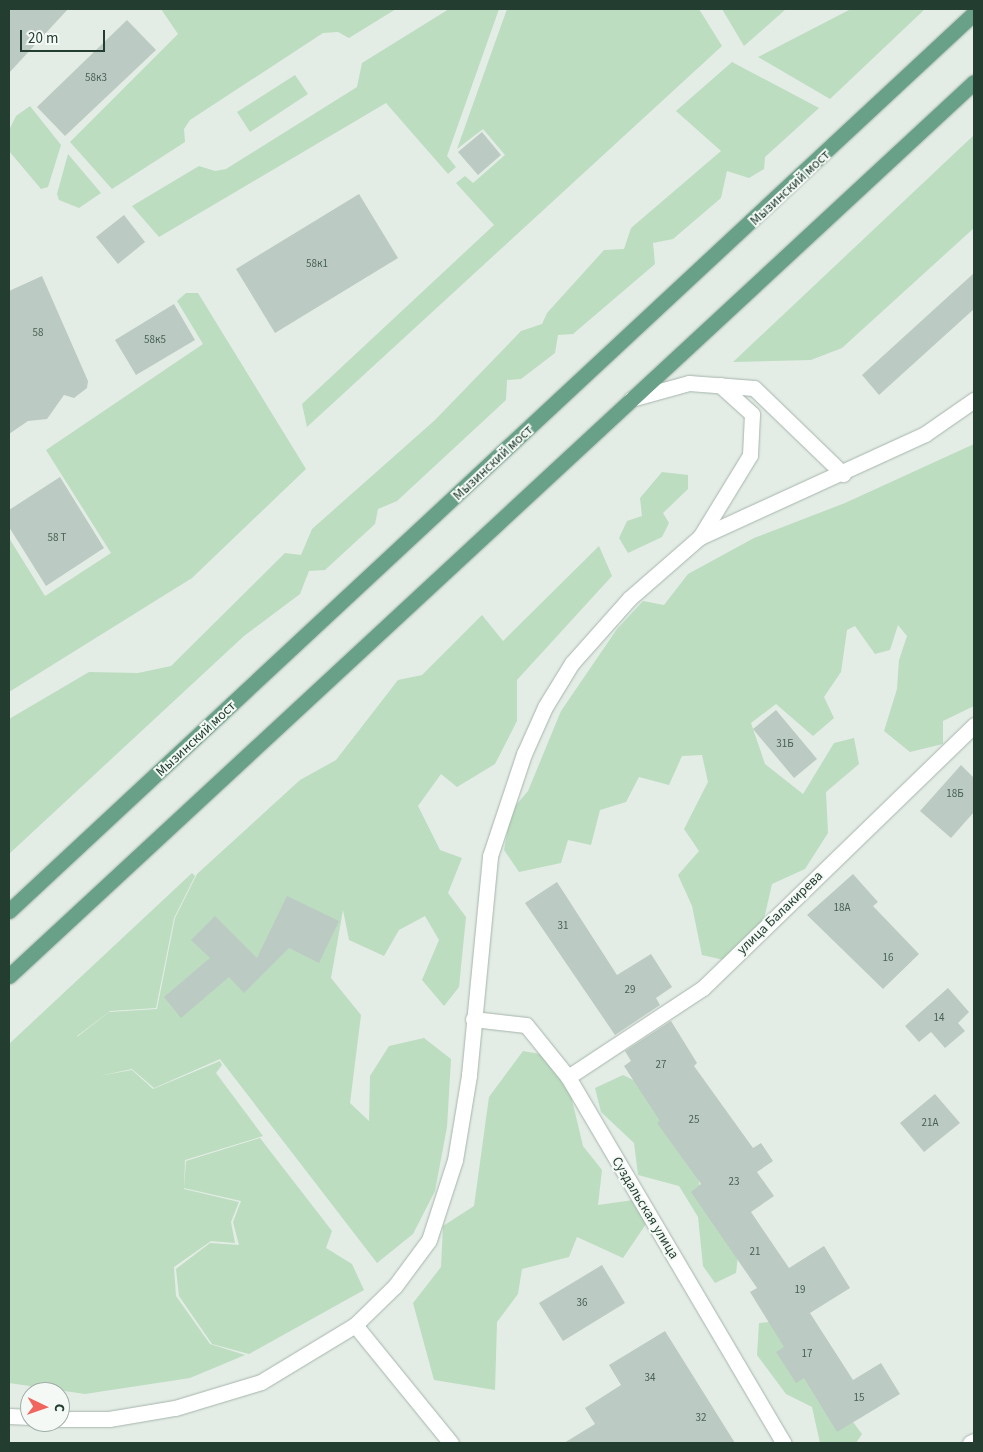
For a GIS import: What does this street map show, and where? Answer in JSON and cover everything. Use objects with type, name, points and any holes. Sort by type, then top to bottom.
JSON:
[{"type":"main road","name":"Мызинский мост","points":[[9,911],[974,13]]},
{"type":"main road","points":[[9,976],[974,82]]},
{"type":"street","points":[[630,399],[689,383],[754,388],[843,474]]},
{"type":"street","points":[[700,537],[750,455],[752,414],[720,385]]},
{"type":"street","points":[[70,1419],[109,1419],[175,1408],[261,1382],[355,1325],[395,1286],[429,1240],[455,1160],[469,1076],[473,1018],[490,856],[524,754],[545,707],[572,663],[630,598],[700,537],[843,474],[925,434],[974,400]]},
{"type":"street","name":"улица Балакирева","points":[[568,1078],[703,988],[974,725]]},
{"type":"street","name":"Суздальская улица","points":[[473,1018],[526,1025],[568,1078],[784,1443]]},
{"type":"street","points":[[355,1325],[451,1443]]},
{"type":"street","points":[[970,1443],[974,1441]]},
{"type":"green space","points":[[161,9],[396,9],[349,38],[338,32],[323,33],[190,120],[184,129],[185,142],[112,189],[70,142],[178,34]]},
{"type":"green space","points":[[449,9],[499,9],[447,156],[456,167],[448,174],[386,103],[159,237],[132,206],[199,166],[215,171],[226,169],[357,87],[362,63]]},
{"type":"green space","points":[[507,9],[699,9],[722,46],[307,427],[302,404],[494,225],[456,183],[465,176],[473,183],[505,155],[483,129],[457,149]]},
{"type":"green space","points":[[722,9],[786,9],[744,46]]},
{"type":"green space","points":[[851,9],[925,9],[830,99],[758,57]]},
{"type":"green space","points":[[732,62],[819,108],[765,157],[764,169],[749,178],[727,171],[721,198],[673,239],[653,243],[655,264],[573,334],[558,335],[555,353],[521,379],[507,380],[506,400],[397,501],[378,509],[375,524],[325,570],[309,571],[300,594],[244,636],[9,854],[9,719],[89,672],[138,673],[171,666],[285,553],[301,555],[312,529],[435,420],[521,331],[542,324],[547,313],[604,250],[624,249],[631,228],[721,151],[676,111]]},
{"type":"green space","points":[[295,75],[308,94],[250,132],[237,112]]},
{"type":"green space","points":[[30,106],[61,145],[48,187],[41,189],[9,151],[9,130],[16,116]]},
{"type":"green space","points":[[974,135],[974,228],[842,348],[811,360],[733,362]]},
{"type":"green space","points":[[68,154],[101,193],[79,208],[59,200],[57,194]]},
{"type":"green space","points":[[186,293],[198,293],[306,469],[192,578],[9,692],[9,538],[45,596],[111,553],[46,450],[203,344],[177,301]]},
{"type":"green space","points":[[974,444],[974,706],[943,721],[943,744],[910,752],[884,731],[897,689],[899,660],[907,636],[898,625],[890,650],[875,654],[855,626],[847,630],[841,672],[824,697],[834,718],[813,736],[776,704],[751,723],[765,764],[803,794],[834,743],[854,738],[859,764],[826,792],[828,833],[805,869],[772,884],[762,928],[724,960],[702,955],[692,906],[678,875],[699,851],[684,829],[708,782],[702,755],[682,756],[669,785],[639,777],[626,802],[600,810],[591,845],[568,840],[561,863],[519,872],[504,850],[511,811],[528,791],[561,711],[617,629],[643,601],[664,605],[688,574],[754,538],[845,503]]},
{"type":"green space","points":[[662,472],[688,475],[688,489],[663,513],[669,523],[662,537],[628,553],[619,538],[627,521],[642,516],[640,498]]},
{"type":"green space","points":[[599,546],[612,576],[517,680],[517,721],[495,764],[457,787],[441,774],[418,806],[440,850],[462,858],[448,893],[466,917],[459,987],[444,1006],[422,980],[439,940],[425,916],[399,930],[384,956],[349,940],[343,910],[331,978],[361,1015],[350,1103],[369,1121],[370,1076],[389,1046],[424,1038],[451,1059],[447,1127],[435,1191],[413,1234],[377,1263],[220,1059],[154,1088],[132,1069],[99,1076],[132,1070],[153,1089],[220,1061],[222,1065],[216,1073],[263,1136],[185,1160],[184,1189],[239,1202],[231,1222],[235,1243],[211,1241],[174,1267],[176,1296],[210,1344],[245,1355],[190,1378],[85,1394],[70,1392],[70,1382],[20,1382],[20,1385],[9,1383],[9,1044],[192,873],[195,876],[174,918],[156,1008],[110,1011],[77,1036],[109,1012],[157,1009],[175,918],[197,874],[300,780],[336,760],[398,680],[422,675],[482,615],[503,641]]},
{"type":"green space","points":[[523,1051],[562,1058],[583,1146],[602,1170],[598,1205],[633,1200],[646,1224],[623,1258],[577,1237],[569,1257],[522,1269],[518,1294],[497,1322],[495,1390],[434,1380],[413,1303],[441,1267],[443,1226],[474,1206],[489,1097]]},
{"type":"green space","points":[[623,1075],[658,1092],[695,1160],[702,1199],[742,1222],[736,1273],[715,1283],[703,1266],[698,1217],[679,1186],[638,1175],[634,1143],[601,1112],[595,1088]]},
{"type":"green space","points":[[260,1138],[332,1231],[326,1248],[352,1264],[364,1290],[249,1354],[212,1344],[179,1296],[176,1269],[210,1243],[239,1245],[233,1222],[241,1201],[184,1188],[186,1161]]},
{"type":"green space","points":[[778,1321],[862,1434],[856,1443],[820,1443],[812,1407],[786,1394],[757,1355],[759,1323]]},
{"type":"building","points":[[9,9],[68,9],[9,73]]},
{"type":"building","points":[[127,20],[156,50],[65,136],[37,107]]},
{"type":"building","points":[[482,132],[501,155],[478,175],[458,152]]},
{"type":"building","points":[[359,194],[398,258],[275,333],[236,269]]},
{"type":"building","points":[[124,215],[145,242],[118,264],[96,237]]},
{"type":"building","points":[[974,273],[974,309],[879,395],[862,375]]},
{"type":"building","points":[[42,276],[88,381],[87,388],[74,398],[64,395],[47,419],[28,421],[9,434],[9,291]]},
{"type":"building","points":[[174,304],[195,340],[136,375],[115,340]]},
{"type":"building","points":[[60,477],[104,548],[46,586],[9,527],[9,510]]},
{"type":"building","points":[[776,710],[817,759],[794,778],[753,729]]},
{"type":"building","points":[[961,765],[974,778],[974,812],[951,838],[920,811]]},
{"type":"building","points":[[853,874],[878,902],[873,906],[919,954],[883,989],[807,915]]},
{"type":"building","points":[[557,882],[617,975],[651,954],[672,987],[656,998],[660,1005],[615,1035],[525,903]]},
{"type":"building","points":[[287,896],[339,921],[319,963],[289,948],[244,993],[229,977],[181,1018],[164,997],[210,958],[191,940],[215,916],[257,958]]},
{"type":"building","points":[[948,988],[969,1012],[958,1023],[965,1031],[945,1048],[931,1032],[919,1042],[905,1026]]},
{"type":"building","points":[[671,1021],[697,1063],[694,1066],[753,1148],[761,1143],[773,1161],[757,1172],[774,1196],[751,1212],[789,1268],[824,1246],[850,1288],[810,1313],[853,1380],[881,1363],[900,1394],[837,1432],[804,1378],[796,1383],[776,1352],[784,1347],[750,1292],[757,1288],[691,1192],[701,1184],[657,1123],[660,1121],[624,1066],[631,1061],[625,1051]]},
{"type":"building","points":[[935,1094],[960,1123],[924,1152],[900,1123]]},
{"type":"building","points":[[602,1265],[625,1303],[563,1341],[539,1303]]},
{"type":"building","points":[[665,1331],[735,1443],[564,1443],[595,1424],[585,1408],[621,1385],[609,1365]]}]
